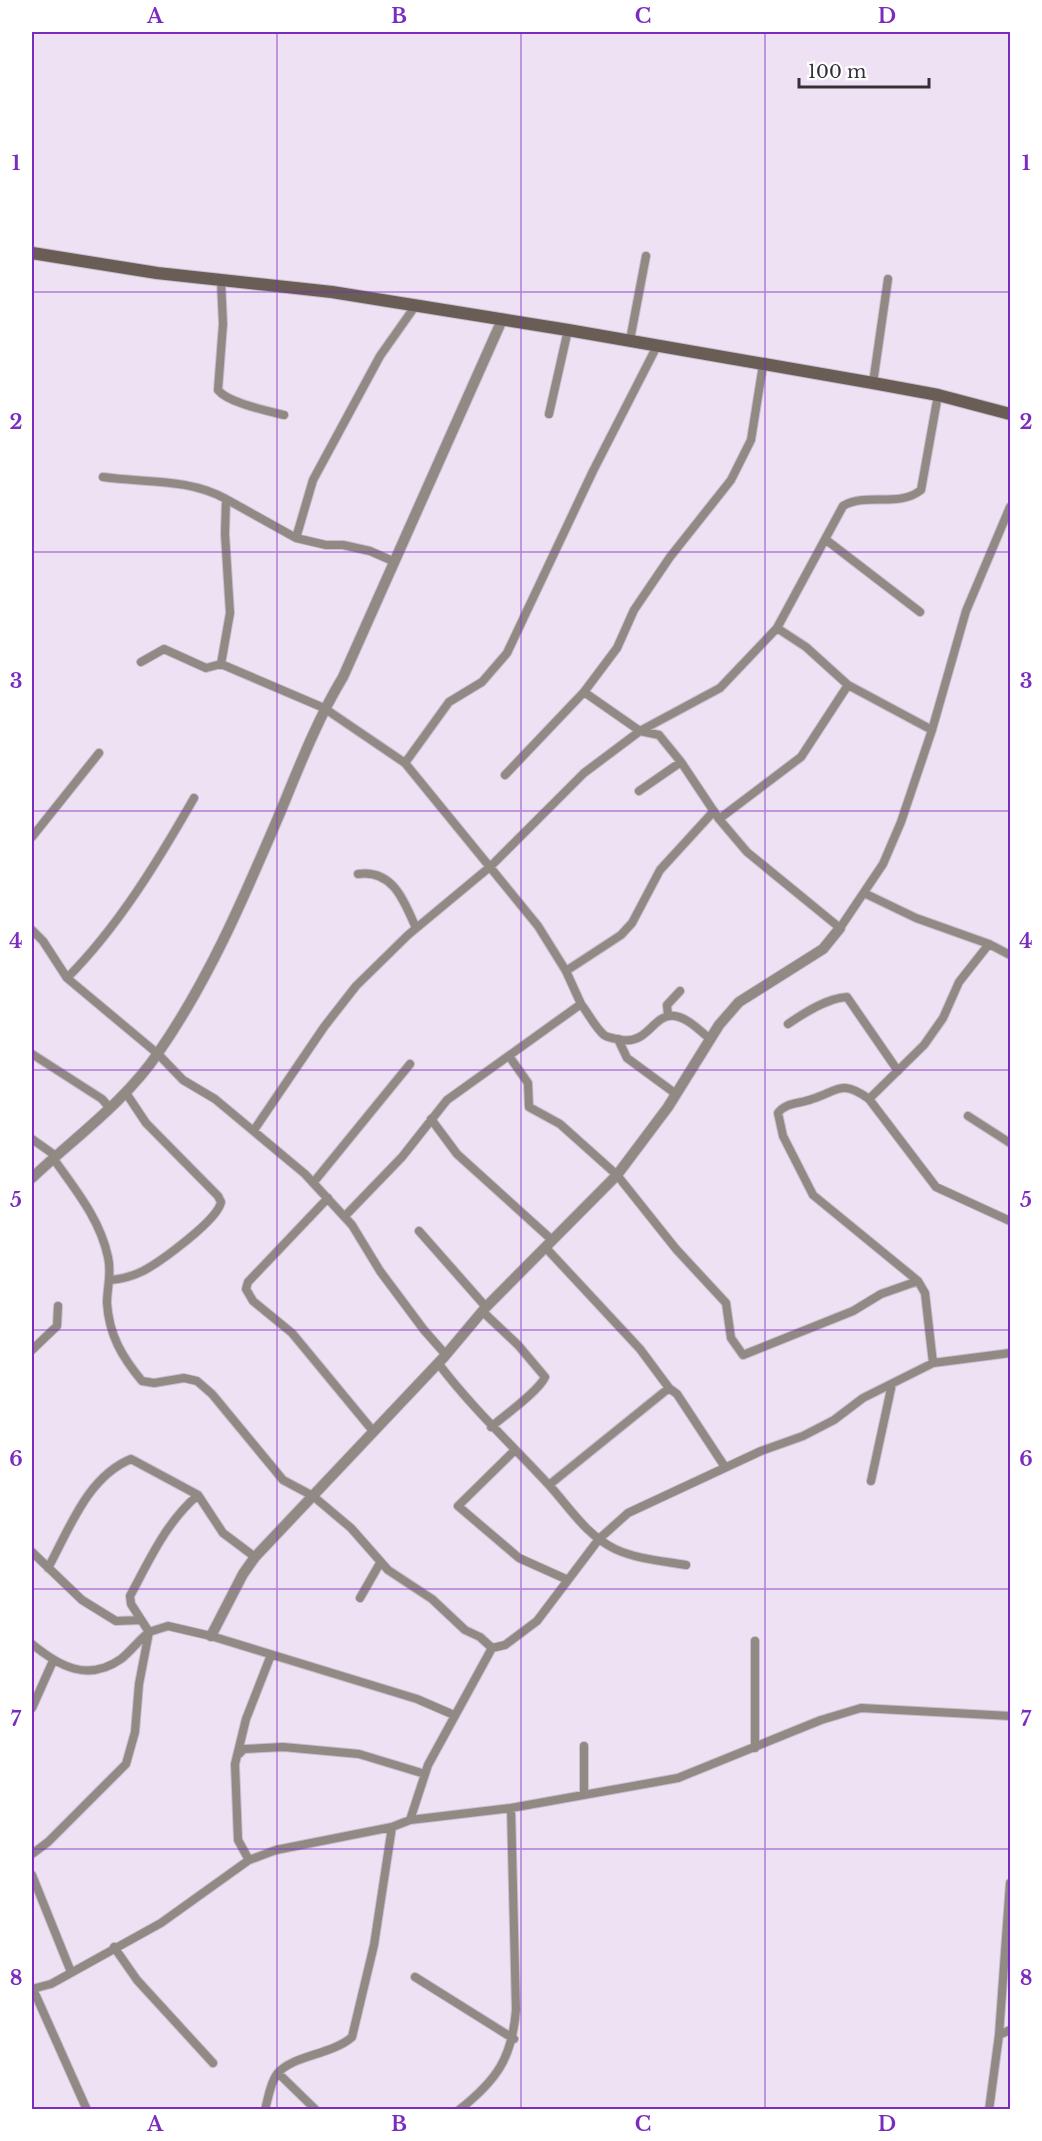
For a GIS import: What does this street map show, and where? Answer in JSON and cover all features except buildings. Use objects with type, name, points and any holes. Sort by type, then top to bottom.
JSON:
[{"type":"main road","points":[[32,253],[221,281],[332,292],[630,340],[939,395],[1010,413]]},
{"type":"street","points":[[630,340],[646,256]]},
{"type":"street","points":[[873,383],[888,279]]},
{"type":"street","points":[[221,281],[223,324],[218,390],[223,395],[256,408],[284,415]]},
{"type":"street","points":[[296,538],[313,480],[380,356],[416,305]]},
{"type":"street","points":[[32,1178],[126,1093],[158,1054],[203,976],[248,889],[324,708],[343,677],[502,320]]},
{"type":"street","points":[[549,414],[568,330]]},
{"type":"street","points":[[405,763],[448,702],[482,682],[507,654],[593,471],[657,346]]},
{"type":"street","points":[[505,775],[584,692],[617,648],[634,610],[670,557],[731,480],[751,440],[763,365]]},
{"type":"street","points":[[254,1130],[324,1027],[356,986],[416,928],[491,866],[584,773],[640,731],[720,688],[777,628],[843,506],[848,503],[910,497],[921,490],[939,395]]},
{"type":"street","points":[[103,477],[129,481],[159,481],[208,489],[296,538],[370,551],[395,562]]},
{"type":"street","points":[[221,664],[230,613],[225,534],[226,499]]},
{"type":"street","points":[[211,1636],[243,1574],[255,1557],[442,1359],[484,1309],[617,1175],[676,1094],[710,1039],[739,1002],[823,949],[840,928],[884,864],[897,833],[932,730],[966,611],[1011,507]]},
{"type":"street","points":[[825,539],[921,612]]},
{"type":"street","points":[[777,628],[806,647],[848,685],[932,730]]},
{"type":"street","points":[[141,662],[164,649],[206,668],[221,664],[324,708],[405,763],[538,926],[566,971],[581,1004],[605,1035],[618,1039],[636,1040],[646,1035],[658,1020],[668,1016],[678,1016],[710,1039]]},
{"type":"street","points":[[566,971],[621,935],[642,908],[660,870],[716,815],[801,757],[848,685]]},
{"type":"street","points":[[584,692],[640,731],[658,735],[681,762],[716,815],[747,852],[840,928]]},
{"type":"street","points":[[32,837],[99,753]]},
{"type":"street","points":[[639,791],[681,762]]},
{"type":"street","points":[[67,978],[136,892],[162,854],[194,798]]},
{"type":"street","points":[[358,874],[369,873],[384,876],[402,897],[416,928]]},
{"type":"street","points":[[864,893],[916,918],[989,944],[1011,955]]},
{"type":"street","points":[[32,930],[43,941],[67,978],[158,1054],[183,1080],[215,1099],[238,1121],[254,1130],[313,1183],[345,1216],[491,1427],[549,1485],[576,1518],[599,1539],[630,1555],[686,1565]]},
{"type":"street","points":[[869,1099],[924,1045],[943,1018],[959,982],[989,944]]},
{"type":"street","points":[[668,1016],[667,1005],[680,991]]},
{"type":"street","points":[[788,1024],[803,1014],[839,998],[847,997],[898,1071]]},
{"type":"street","points":[[345,1216],[402,1157],[447,1100],[581,1004]]},
{"type":"street","points":[[618,1039],[627,1058],[676,1094]]},
{"type":"street","points":[[627,1058],[636,1040]]},
{"type":"street","points":[[32,1054],[102,1099],[109,1107]]},
{"type":"street","points":[[509,1056],[528,1083],[529,1107],[561,1124],[617,1175],[676,1249],[726,1303],[731,1338],[743,1355],[853,1311],[881,1294],[918,1281]]},
{"type":"street","points":[[313,1183],[410,1064]]},
{"type":"street","points":[[933,1363],[925,1293],[918,1281],[813,1195],[778,1120],[778,1113],[783,1106],[814,1099],[833,1088],[850,1089],[869,1099],[936,1187],[1011,1221]]},
{"type":"street","points":[[111,1280],[143,1271],[174,1250],[217,1212],[222,1202],[146,1123],[126,1093]]},
{"type":"street","points":[[968,1116],[1011,1143]]},
{"type":"street","points":[[431,1119],[457,1154],[549,1244],[640,1348],[669,1388],[677,1394],[726,1467]]},
{"type":"street","points":[[32,1139],[54,1157],[101,1232],[109,1258],[111,1280],[107,1302],[115,1344],[142,1381],[154,1383],[184,1377],[197,1381],[212,1394],[283,1480],[313,1496],[351,1528],[380,1563],[432,1599],[465,1630],[480,1637],[492,1648]]},
{"type":"street","points":[[328,1198],[248,1282],[246,1289],[253,1301],[292,1333],[373,1431]]},
{"type":"street","points":[[419,1231],[545,1377],[541,1387],[530,1392],[522,1402],[491,1427]]},
{"type":"street","points":[[32,1350],[57,1326],[58,1306]]},
{"type":"street","points":[[410,1820],[425,1774],[454,1715],[492,1648],[506,1645],[537,1621],[599,1539],[628,1513],[726,1467],[803,1436],[834,1420],[863,1398],[933,1363],[1011,1353]]},
{"type":"street","points":[[871,1480],[892,1384]]},
{"type":"street","points":[[549,1485],[669,1388]]},
{"type":"street","points":[[514,1451],[458,1506],[519,1558],[568,1580]]},
{"type":"street","points":[[48,1569],[90,1490],[121,1463],[131,1459],[198,1495],[223,1533],[255,1557]]},
{"type":"street","points":[[32,1854],[48,1842],[126,1764],[135,1732],[139,1684],[149,1632],[130,1604],[130,1596],[168,1528],[183,1508],[198,1495]]},
{"type":"street","points":[[32,1552],[82,1600],[116,1622],[141,1620]]},
{"type":"street","points":[[360,1598],[380,1563]]},
{"type":"street","points":[[32,1644],[52,1661],[82,1670],[102,1671],[123,1658],[149,1632],[168,1626],[211,1636],[417,1699],[454,1715]]},
{"type":"street","points":[[755,1641],[755,1748]]},
{"type":"street","points":[[249,1860],[238,1840],[235,1764],[246,1719],[271,1655]]},
{"type":"street","points":[[32,1708],[52,1661]]},
{"type":"street","points":[[87,2109],[32,1989],[51,1984],[114,1947],[161,1923],[249,1860],[276,1850],[392,1827],[410,1820],[511,1808],[584,1793],[678,1778],[821,1720],[861,1708],[1011,1716]]},
{"type":"street","points":[[239,1755],[244,1749],[283,1746],[348,1753],[425,1774]]},
{"type":"street","points":[[584,1746],[584,1793]]},
{"type":"street","points":[[459,2109],[488,2084],[508,2055],[514,2038],[516,2010],[511,1808]]},
{"type":"street","points":[[265,2109],[278,2073],[288,2066],[343,2045],[352,2037],[374,1945],[392,1827]]},
{"type":"street","points":[[32,1875],[71,1972]]},
{"type":"street","points":[[989,2109],[999,2035],[1011,1883]]},
{"type":"street","points":[[114,1947],[137,1980],[213,2063]]},
{"type":"street","points":[[415,1977],[514,2038]]},
{"type":"street","points":[[999,2035],[1011,2030]]},
{"type":"street","points":[[278,2073],[316,2109]]}]
